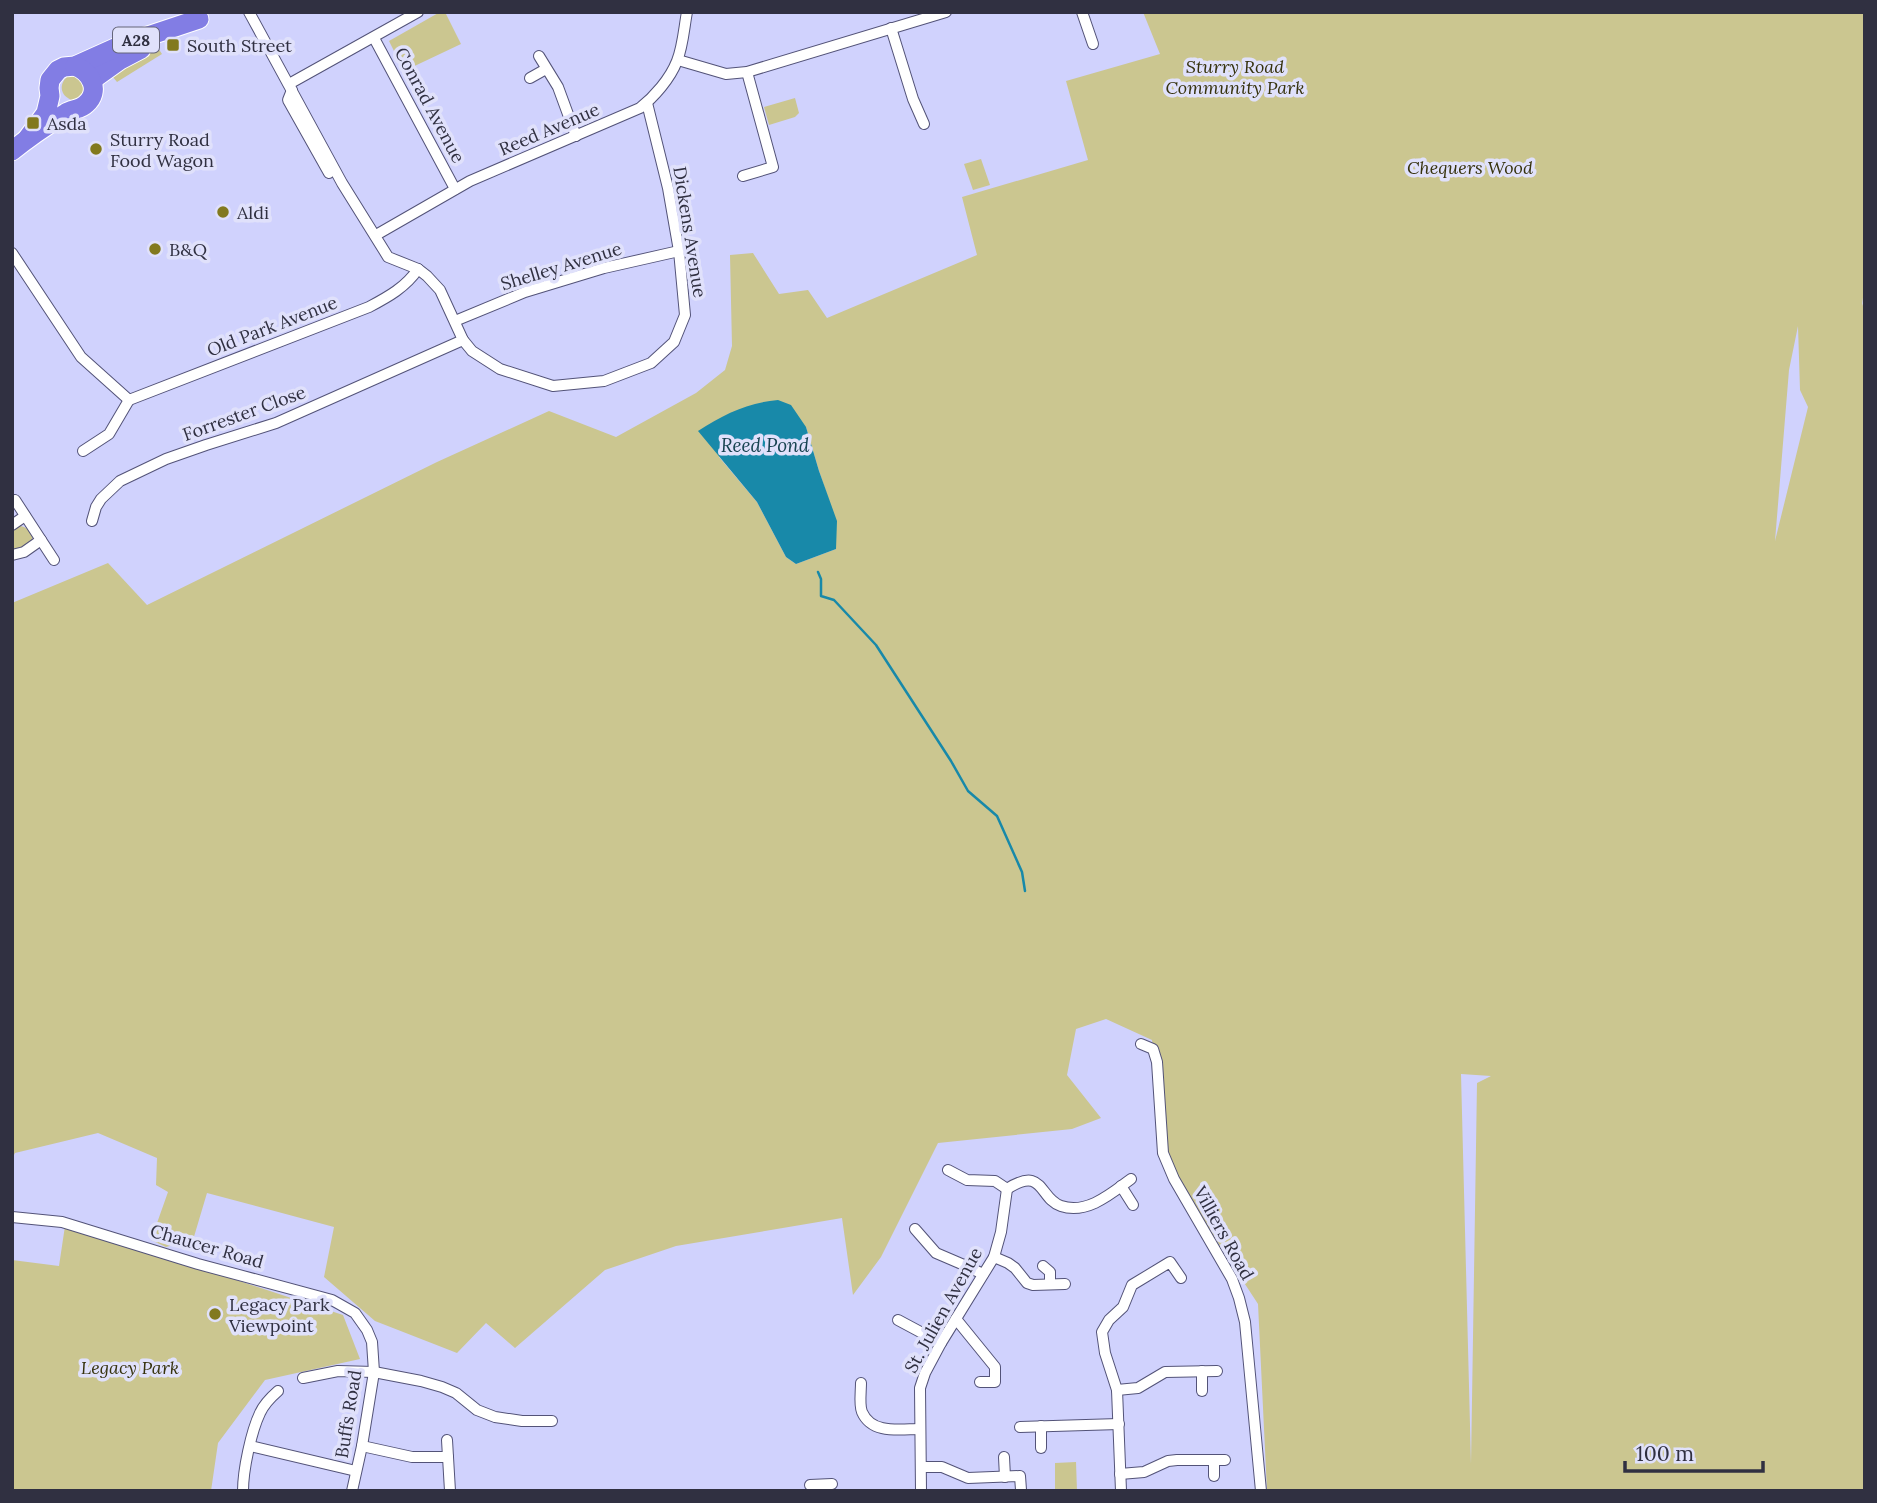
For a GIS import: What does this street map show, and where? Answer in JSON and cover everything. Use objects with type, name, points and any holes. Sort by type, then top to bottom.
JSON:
[{"type":"highway","name":"A28","points":[[19,145],[46,113],[52,76],[64,67],[75,66],[196,16]]},
{"type":"highway","name":"A28","points":[[19,145],[70,110],[88,103],[93,91],[92,80],[120,60],[177,34],[196,16]]},
{"type":"highway","points":[[75,66],[88,73],[92,80]]},
{"type":"highway","points":[[50,96],[58,106],[70,110]]},
{"type":"street","points":[[249,12],[342,183],[388,257],[418,269],[440,290],[463,341]]},
{"type":"street","points":[[291,87],[418,12]]},
{"type":"street","name":"Reed Avenue","points":[[376,235],[455,189],[647,103],[678,60],[687,12]]},
{"type":"street","points":[[678,60],[726,74],[747,72],[946,12]]},
{"type":"street","points":[[1083,12],[1093,44]]},
{"type":"street","points":[[891,28],[913,99],[924,124]]},
{"type":"street","name":"Conrad Avenue","points":[[374,38],[455,189]]},
{"type":"street","points":[[539,56],[558,87],[576,136]]},
{"type":"street","points":[[530,78],[547,69]]},
{"type":"street","points":[[743,176],[773,167],[747,72]]},
{"type":"street","name":"Dickens Avenue","points":[[463,341],[472,351],[500,369],[552,386],[604,381],[651,363],[674,342],[684,315],[679,251],[668,188],[647,103]]},
{"type":"street","name":"Shelley Avenue","points":[[455,321],[525,292],[604,268],[679,251]]},
{"type":"street","points":[[12,253],[81,357],[129,400],[109,434],[83,451]]},
{"type":"street","name":"Old Park Avenue","points":[[129,400],[369,307],[402,287],[418,269]]},
{"type":"street","name":"Forrester Close","points":[[92,521],[101,499],[120,481],[166,459],[284,420],[463,341]]},
{"type":"street","points":[[15,500],[54,560]]},
{"type":"street","points":[[12,525],[25,516]]},
{"type":"street","points":[[12,555],[41,540]]},
{"type":"street","name":"Villiers Road","points":[[1141,1044],[1153,1049],[1157,1062],[1163,1153],[1166,1162],[1232,1279],[1239,1298],[1245,1322],[1261,1491]]},
{"type":"street","points":[[948,1170],[967,1180],[995,1181],[1007,1189],[1018,1182],[1031,1181],[1039,1184],[1057,1204],[1070,1208],[1095,1203],[1131,1179]]},
{"type":"street","points":[[1121,1186],[1133,1205]]},
{"type":"street","name":"St. Julien Avenue","points":[[921,1491],[920,1388],[941,1343],[994,1256],[1001,1232],[1007,1189]]},
{"type":"street","name":"Chaucer Road","points":[[12,1217],[62,1222],[198,1264],[337,1301],[355,1313],[372,1342]]},
{"type":"street","points":[[915,1229],[936,1254],[983,1275]]},
{"type":"street","points":[[994,1256],[1015,1268],[1027,1283],[1065,1284]]},
{"type":"street","points":[[1121,1491],[1117,1390],[1105,1353],[1102,1332],[1123,1307],[1132,1285],[1170,1262],[1181,1279]]},
{"type":"street","points":[[1043,1266],[1050,1272],[1051,1284]]},
{"type":"street","points":[[956,1319],[995,1367],[995,1382],[981,1382]]},
{"type":"street","points":[[898,1320],[941,1343]]},
{"type":"street","name":"Buffs Road","points":[[352,1491],[374,1372],[372,1342]]},
{"type":"street","points":[[303,1378],[338,1371],[374,1372],[442,1387],[456,1393],[477,1410],[495,1417],[522,1421],[552,1421]]},
{"type":"street","points":[[1202,1371],[1202,1391]]},
{"type":"street","points":[[1117,1390],[1138,1388],[1165,1372],[1217,1371]]},
{"type":"street","points":[[861,1383],[862,1411],[872,1424],[885,1429],[920,1429]]},
{"type":"street","points":[[243,1491],[250,1446],[260,1413],[278,1391]]},
{"type":"street","points":[[1020,1427],[1119,1424]]},
{"type":"street","points":[[1041,1426],[1041,1448]]},
{"type":"street","points":[[447,1440],[450,1491]]},
{"type":"street","points":[[250,1446],[356,1471]]},
{"type":"street","points":[[362,1446],[412,1457],[447,1457]]},
{"type":"street","points":[[1004,1457],[1005,1477]]},
{"type":"street","points":[[1121,1474],[1144,1472],[1168,1461],[1220,1460],[1214,1476]]},
{"type":"street","points":[[921,1467],[942,1467],[968,1478],[1020,1476],[1021,1490]]},
{"type":"street","points":[[810,1485],[832,1485]]},
{"type":"green space","points":[[440,12],[445,12],[461,44],[404,71],[389,41]]},
{"type":"green space","points":[[1143,12],[1865,12],[1865,281],[1862,306],[1865,298],[1865,1491],[1267,1491],[1258,1304],[1192,1203],[1167,1155],[1152,1040],[1106,1019],[1076,1029],[1067,1075],[1101,1118],[1072,1129],[938,1143],[881,1257],[853,1295],[842,1218],[676,1246],[605,1270],[515,1348],[486,1323],[457,1353],[375,1321],[324,1277],[334,1227],[207,1193],[193,1240],[166,1247],[151,1240],[168,1192],[156,1185],[157,1158],[98,1133],[15,1153],[12,1159],[12,603],[108,563],[147,605],[437,462],[549,411],[616,437],[696,393],[725,370],[732,346],[730,255],[753,253],[779,294],[808,290],[827,318],[977,255],[962,197],[1088,160],[1066,81],[1160,54]],"holes":[[[1798,326],[1800,390],[1808,407],[1775,541],[1789,370]],[[806,427],[836,521],[836,549],[796,564],[786,557],[757,502],[719,457]],[[1461,1074],[1491,1076],[1477,1083],[1471,1464]]]},
{"type":"green space","points":[[158,48],[162,54],[117,82],[108,71],[121,61]]},
{"type":"green space","points":[[68,76],[80,76],[86,94],[75,101],[66,97],[62,91],[62,83]]},
{"type":"green space","points":[[795,98],[799,113],[795,117],[769,125],[764,107]]},
{"type":"green space","points":[[981,159],[990,185],[973,190],[964,164]]},
{"type":"green space","points":[[20,526],[31,532],[33,538],[26,547],[12,552],[12,530]]},
{"type":"green space","name":"Legacy Park","points":[[65,1226],[343,1315],[360,1359],[265,1380],[218,1443],[211,1491],[12,1491],[12,1260],[59,1266]]},
{"type":"green space","points":[[1076,1462],[1077,1491],[1055,1491],[1055,1463]]},
{"type":"water","name":"Reed Pond","points":[[778,400],[791,405],[806,427],[837,521],[836,549],[796,564],[786,557],[757,502],[698,431],[736,410]]},
{"type":"waterway","points":[[818,572],[821,579],[821,596],[834,600],[876,645],[968,791],[997,816],[1022,872],[1025,891]]},
{"type":"place","name":"South Street","points":[[173,45]]},
{"type":"place","name":"Asda","points":[[33,123]]},
{"type":"place","name":"Sturry Road Food Wagon","points":[[96,149]]},
{"type":"place","name":"Aldi","points":[[223,212]]},
{"type":"place","name":"B&Q","points":[[155,249]]},
{"type":"place","name":"Legacy Park Viewpoint","points":[[215,1314]]},
{"type":"park label","name":"Sturry Road Community Park","points":[[1235,76]]},
{"type":"park label","name":"Chequers Wood","points":[[1470,167]]}]
